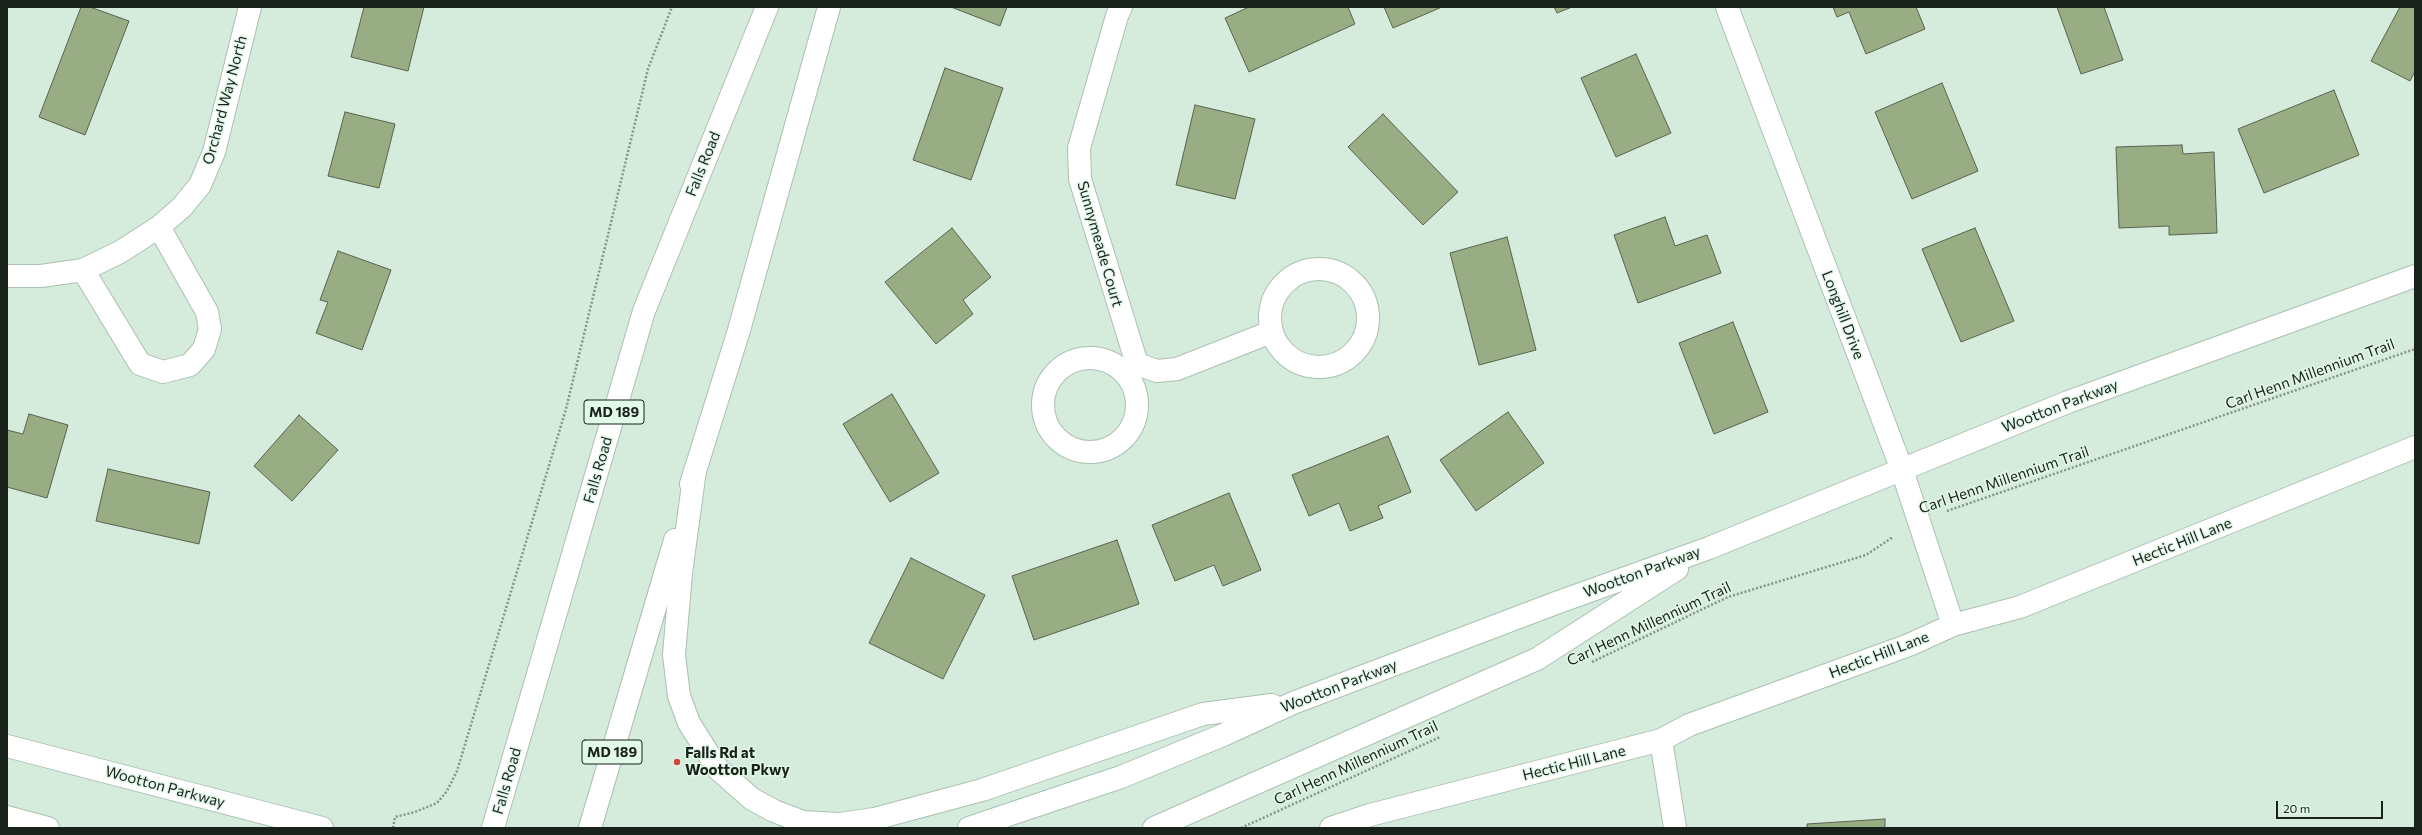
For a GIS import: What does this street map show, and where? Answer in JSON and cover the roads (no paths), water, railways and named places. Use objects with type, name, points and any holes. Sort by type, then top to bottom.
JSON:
[{"type":"main road","name":"Orchard Way North","points":[[7,276],[41,276],[83,270],[120,252],[159,227],[182,207],[200,185],[214,152],[250,7]]},
{"type":"main road","name":"Falls Road","points":[[493,828],[644,311],[767,7]]},
{"type":"main road","name":"MD 189","points":[[590,828],[739,330],[829,7]]},
{"type":"main road","name":"Sunnymeade Court","points":[[1121,7],[1116,16],[1079,148],[1080,179],[1131,369],[1136,408],[1130,429],[1121,440],[1108,448],[1087,451],[1066,445],[1055,435],[1046,423],[1043,408],[1047,387],[1060,370],[1072,362],[1086,358],[1101,359],[1131,369],[1177,369],[1271,332]]},
{"type":"main road","name":"Longhill Drive","points":[[1727,7],[1902,470],[1953,625]]},
{"type":"main road","points":[[83,270],[140,364],[163,372],[190,365],[204,349],[210,329],[207,312],[159,227]]},
{"type":"main road","points":[[1312,269],[1326,269],[1339,273],[1352,281],[1361,292],[1366,304],[1369,318],[1366,332],[1360,345],[1351,356],[1326,368],[1311,368],[1298,364],[1286,356],[1277,345],[1271,332],[1268,318],[1271,304],[1277,291],[1286,281],[1298,273],[1312,269]]},
{"type":"main road","name":"Wootton Parkway","points":[[970,828],[1121,777],[1223,735],[1293,703],[1556,603],[1709,548],[2068,402],[2415,276]]},
{"type":"main road","name":"Hectic Hill Lane","points":[[1332,828],[1370,815],[1662,740],[1689,725],[1909,645],[1953,625],[2020,607],[2415,447]]},
{"type":"main road","points":[[696,470],[681,573],[674,655],[679,696],[689,723],[718,769],[752,799],[774,811],[803,822],[840,824],[874,819],[982,790],[1203,714],[1293,703]]},
{"type":"main road","name":"Wootton Parkway","points":[[1154,828],[1537,659],[1709,548]]},
{"type":"main road","points":[[1662,740],[1675,828]]},
{"type":"main road","name":"Wootton Parkway","points":[[7,746],[322,828]]},
{"type":"main road","points":[[7,817],[48,828]]},
{"type":"place","name":"Falls Rd at Wootton Pkwy","points":[[677,762]]}]
